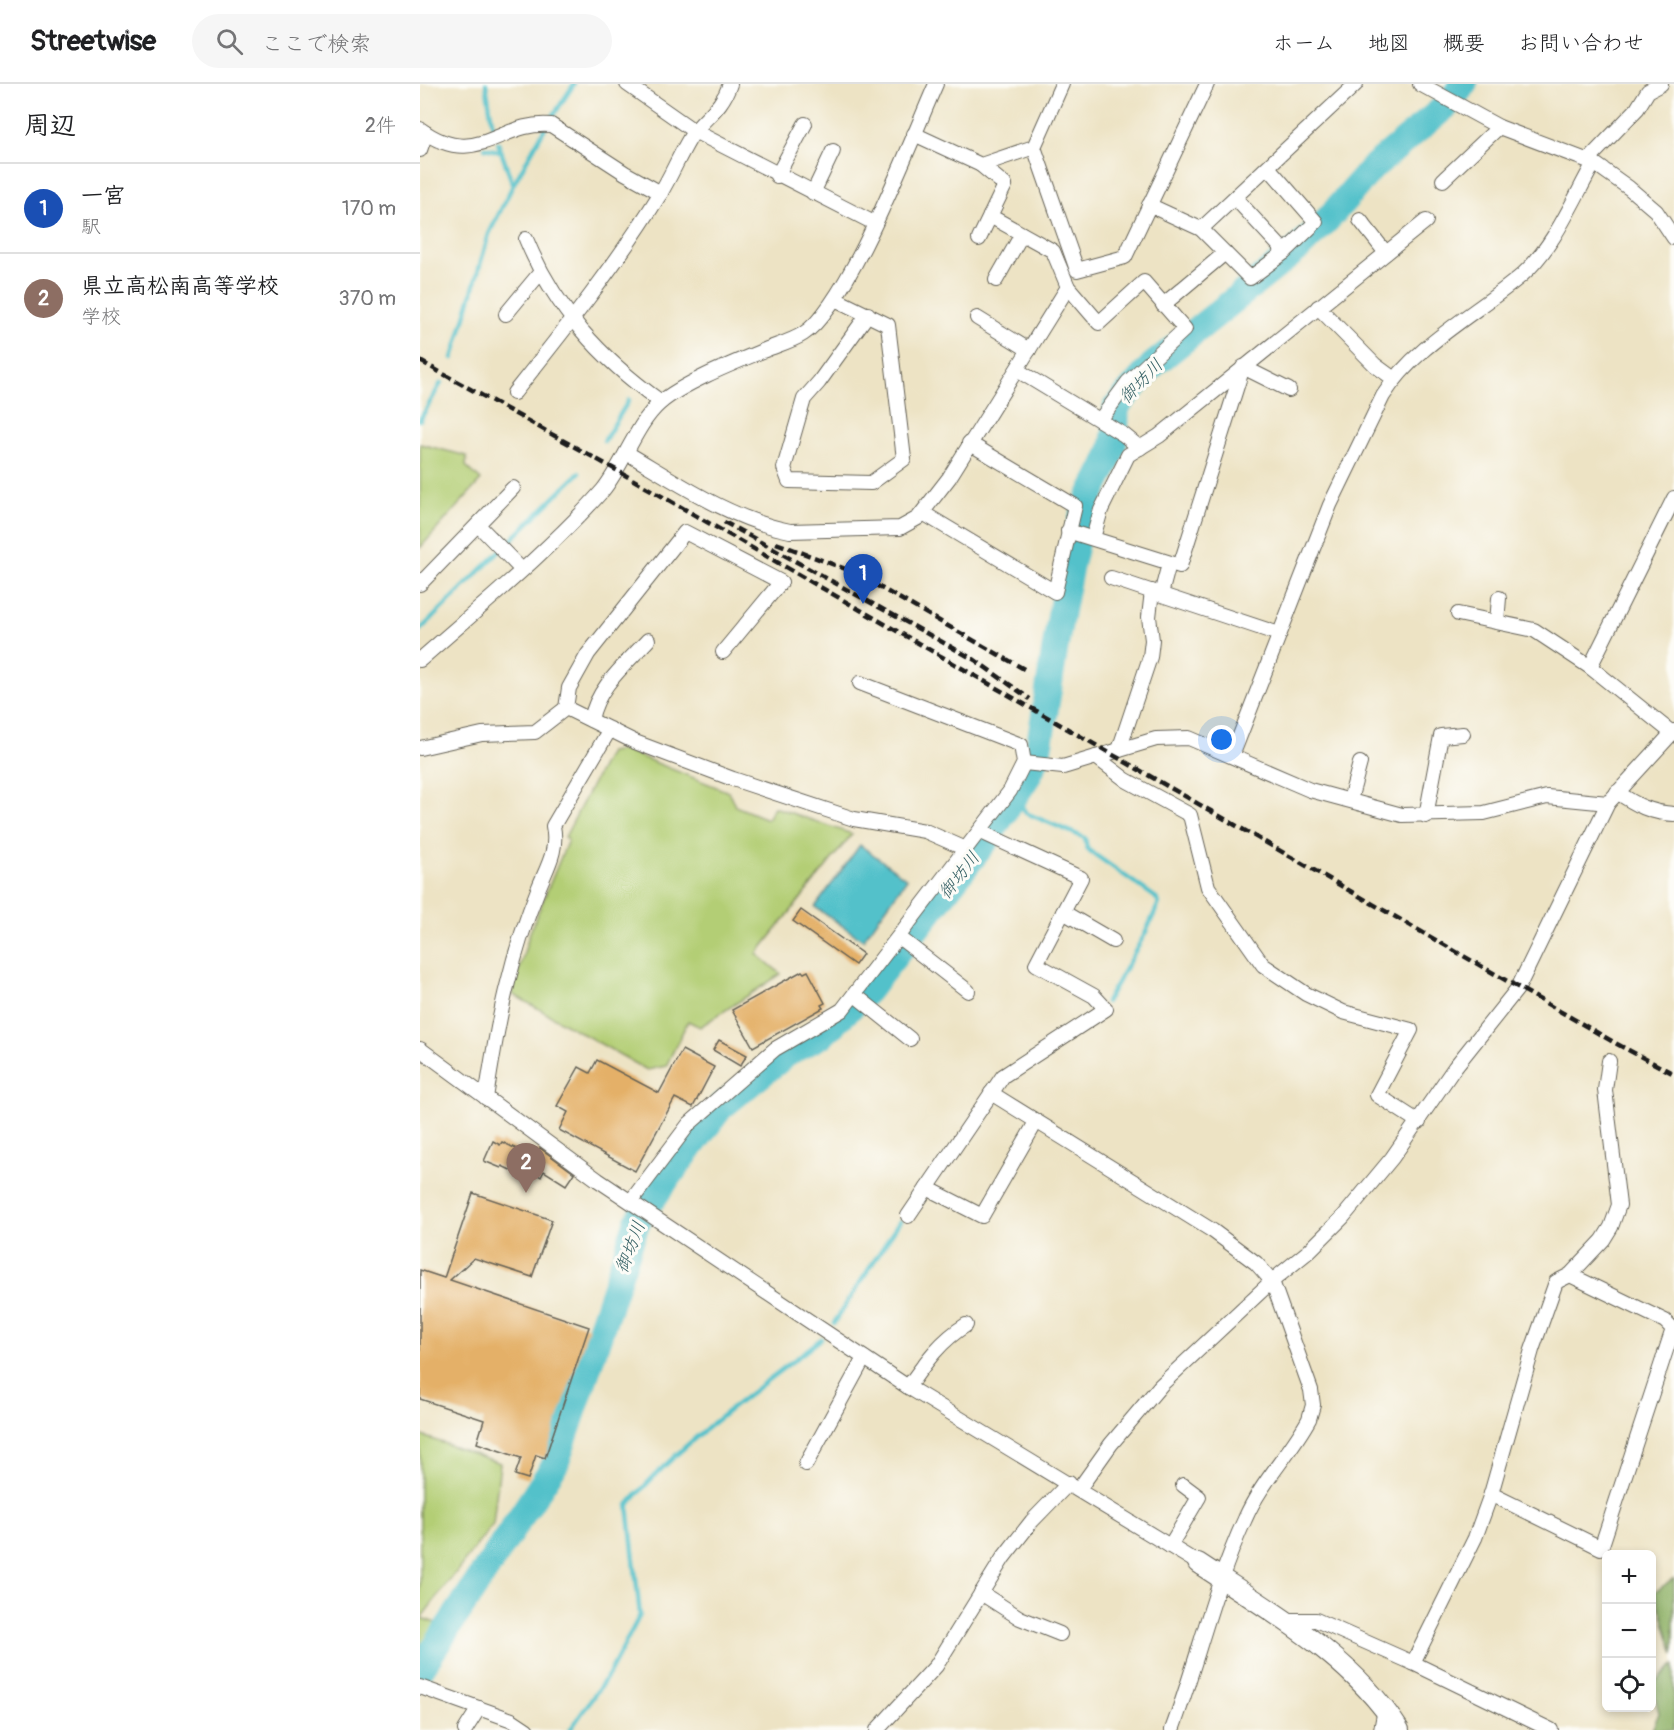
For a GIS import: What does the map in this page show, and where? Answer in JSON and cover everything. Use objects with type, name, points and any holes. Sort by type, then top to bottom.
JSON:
[{"type":"street","points":[[627,84],[694,131],[777,176],[874,223]]},
{"type":"street","points":[[514,393],[572,321],[661,192],[672,167],[694,131],[711,116],[730,84]]},
{"type":"street","points":[[420,660],[521,569],[602,490],[646,421],[661,402],[741,359],[801,335],[818,323],[836,299],[874,223],[936,84]]},
{"type":"street","points":[[1062,84],[1034,147],[1077,270],[1125,258],[1207,84]]},
{"type":"street","points":[[1201,229],[1356,84]]},
{"type":"street","points":[[1420,84],[1499,127],[1591,162],[1629,188],[1656,211],[1674,238]]},
{"type":"street","points":[[1232,756],[1330,506],[1394,379],[1423,352],[1523,274],[1549,243],[1591,162],[1637,109],[1648,91],[1661,84]]},
{"type":"street","points":[[420,150],[423,131],[443,142],[461,147],[480,145],[537,123],[551,125],[625,173],[661,192]]},
{"type":"street","points":[[777,176],[805,124]]},
{"type":"street","points":[[1443,180],[1499,127]]},
{"type":"street","points":[[914,134],[981,165],[1005,185],[979,239]]},
{"type":"street","points":[[981,165],[1034,147]]},
{"type":"street","points":[[813,193],[832,151]]},
{"type":"street","points":[[1149,205],[1201,229],[1250,278],[1285,252],[1316,222],[1268,167]]},
{"type":"street","points":[[1234,198],[1285,252]]},
{"type":"street","points":[[990,216],[1053,250],[1068,287],[1100,323],[1144,282],[1185,329],[1128,382],[1102,421]]},
{"type":"street","points":[[1360,220],[1386,253]]},
{"type":"street","points":[[1090,537],[1128,454],[1159,436],[1426,221]]},
{"type":"street","points":[[996,280],[1022,234]]},
{"type":"street","points":[[526,239],[540,273],[572,321],[626,376],[661,402]]},
{"type":"street","points":[[1163,305],[1225,253]]},
{"type":"street","points":[[506,314],[540,273]]},
{"type":"street","points":[[627,453],[696,493],[772,528],[790,531],[900,528],[923,513],[1017,370],[1068,287]]},
{"type":"street","points":[[836,299],[868,314],[888,325],[904,459],[871,483],[789,481],[784,468],[804,399],[868,314]]},
{"type":"street","points":[[1318,307],[1375,365],[1394,379]]},
{"type":"street","points":[[977,318],[1029,350]]},
{"type":"street","points":[[1244,368],[1289,390]]},
{"type":"street","points":[[1068,531],[1180,566],[1244,368]]},
{"type":"street","points":[[1017,370],[1102,421],[1140,448]]},
{"type":"street","points":[[923,513],[1055,592],[1075,506],[969,443]]},
{"type":"street","points":[[420,584],[479,526],[513,488]]},
{"type":"street","points":[[1590,667],[1674,498]]},
{"type":"street","points":[[479,526],[521,569]]},
{"type":"street","points":[[420,748],[482,734],[535,732],[566,708],[569,688],[588,654],[685,532],[781,582],[723,652]]},
{"type":"street","points":[[1119,750],[1150,657],[1152,640],[1149,617],[1156,592],[1169,564]]},
{"type":"street","points":[[1111,578],[1279,634]]},
{"type":"street","points":[[1497,622],[1499,598]]},
{"type":"street","points":[[877,1730],[936,1666],[1019,1537],[1074,1486],[1161,1385],[1272,1281],[1309,1251],[1342,1217],[1419,1122],[1455,1067],[1518,988],[1608,803],[1673,732],[1590,667],[1534,630],[1458,614]]},
{"type":"street","points":[[591,720],[594,705],[606,686],[648,640]]},
{"type":"street","points":[[860,683],[1021,745],[1029,764]]},
{"type":"street","points":[[566,708],[635,742],[733,780],[854,819],[925,831],[966,849]]},
{"type":"street","points":[[486,1098],[505,986],[520,933],[557,843],[553,826],[610,729]]},
{"type":"street","points":[[1426,816],[1441,736],[1463,734]]},
{"type":"street","points":[[1029,764],[1063,767],[1156,739],[1190,738],[1311,790],[1402,815],[1484,813],[1547,797],[1608,803]]},
{"type":"street","points":[[1096,757],[1126,780],[1190,815],[1208,887],[1263,964],[1306,994],[1343,1011],[1411,1030],[1377,1095],[1419,1122]]},
{"type":"street","points":[[633,1202],[689,1124],[775,1049],[842,1011],[904,941],[966,849],[987,835],[1010,791],[1029,764]]},
{"type":"street","points":[[1350,800],[1360,764]]},
{"type":"street","points":[[1617,792],[1636,805],[1658,813],[1674,814]]},
{"type":"street","points":[[908,1216],[1003,1076],[1106,1009],[1094,996],[1036,964],[1081,878],[987,835]]},
{"type":"street","points":[[1063,912],[1113,941]]},
{"type":"street","points":[[904,941],[968,991]]},
{"type":"street","points":[[855,995],[910,1039]]},
{"type":"street","points":[[420,1049],[633,1202],[864,1358],[908,1387],[1074,1486],[1286,1620],[1341,1664],[1385,1709],[1398,1730]]},
{"type":"street","points":[[1413,1662],[1475,1538],[1491,1494],[1529,1361],[1556,1282],[1570,1275],[1603,1240],[1611,1227],[1619,1205],[1605,1090],[1609,1061]]},
{"type":"street","points":[[991,1094],[1213,1231],[1256,1263],[1272,1281],[1311,1390],[1313,1405],[1309,1419],[1299,1437],[1257,1493],[1221,1578],[1192,1677],[1172,1730]]},
{"type":"street","points":[[927,1188],[982,1216],[1036,1122]]},
{"type":"street","points":[[1491,1494],[1601,1548],[1673,1329],[1665,1321],[1570,1275]]},
{"type":"street","points":[[908,1387],[932,1353],[949,1335],[966,1325]]},
{"type":"street","points":[[806,1464],[864,1358]]},
{"type":"street","points":[[1170,1546],[1199,1497],[1182,1485]]},
{"type":"street","points":[[981,1593],[1020,1618],[1060,1634]]},
{"type":"street","points":[[1286,1620],[1316,1620],[1413,1662],[1551,1730]]},
{"type":"street","points":[[420,1687],[512,1720],[526,1730]]},
{"type":"street","points":[[465,1730],[479,1708]]},
{"type":"street","points":[[1382,1730],[1385,1709]]},
{"type":"green space","points":[[420,444],[467,456],[466,466],[481,480],[420,548]]},
{"type":"green space","points":[[624,750],[729,792],[735,806],[767,819],[774,807],[852,834],[757,954],[781,974],[700,1027],[688,1021],[666,1066],[647,1070],[512,994],[530,932],[568,840],[565,837],[609,752]]},
{"type":"green space","points":[[420,1435],[500,1463],[493,1524],[421,1618],[439,1624],[420,1651]]},
{"type":"green space","points":[[1674,1578],[1674,1655],[1656,1595],[1656,1591]]},
{"type":"green space","points":[[1674,1665],[1674,1730],[1652,1730],[1659,1713],[1656,1701],[1656,1682]]},
{"type":"water","points":[[860,845],[907,879],[863,940],[815,907]]},
{"type":"building","points":[[801,910],[863,954],[855,965],[793,921]]},
{"type":"building","points":[[802,971],[804,973],[808,971],[825,1003],[821,1005],[823,1008],[753,1047],[732,1010]]},
{"type":"building","points":[[719,1040],[747,1055],[740,1066],[713,1050]]},
{"type":"building","points":[[682,1050],[714,1067],[693,1107],[675,1098],[635,1171],[559,1130],[568,1112],[557,1106],[579,1067],[590,1073],[597,1060],[659,1093]]},
{"type":"building","points":[[493,1141],[500,1145],[502,1142],[533,1157],[540,1148],[574,1173],[566,1185],[544,1171],[541,1177],[525,1166],[521,1175],[502,1166],[501,1168],[484,1161]]},
{"type":"building","points":[[473,1193],[552,1220],[532,1277],[474,1258],[450,1280],[589,1327],[545,1458],[536,1455],[528,1479],[515,1475],[521,1458],[477,1443],[484,1420],[420,1399],[420,1270],[444,1278]]},
{"type":"waterway","points":[[486,84],[494,134]]},
{"type":"waterway","points":[[553,116],[574,84]]},
{"type":"waterway","name":"御坊川","points":[[420,1670],[556,1463],[637,1222],[721,1107],[789,1052],[822,1035],[868,990],[984,843],[1028,776],[1037,757],[1067,579],[1083,514],[1113,447],[1116,407],[1153,365],[1299,248],[1328,219],[1372,168],[1446,106],[1464,84]]},
{"type":"waterway","points":[[513,185],[545,128]]},
{"type":"waterway","points":[[453,358],[489,234],[513,185],[498,143]]},
{"type":"waterway","points":[[485,148],[502,152]]},
{"type":"waterway","points":[[420,420],[441,383]]},
{"type":"waterway","points":[[604,441],[629,400]]},
{"type":"waterway","points":[[420,630],[579,473]]},
{"type":"waterway","points":[[1015,796],[1026,813],[1085,838],[1087,849],[1155,897],[1159,903],[1145,934],[1106,1002]]},
{"type":"waterway","points":[[834,1323],[900,1221]]},
{"type":"waterway","points":[[570,1730],[609,1674],[640,1615],[628,1505],[695,1438],[821,1339]]},
{"type":"railway","points":[[420,361],[618,471],[1617,1044],[1674,1074]]},
{"type":"railway","points":[[724,522],[975,660],[1030,699]]},
{"type":"railway","points":[[776,543],[851,571],[1024,669]]},
{"type":"place","name":"一宮","points":[[863,604]]},
{"type":"place","name":"県立高松南高等学校","points":[[526,1193]]}]
